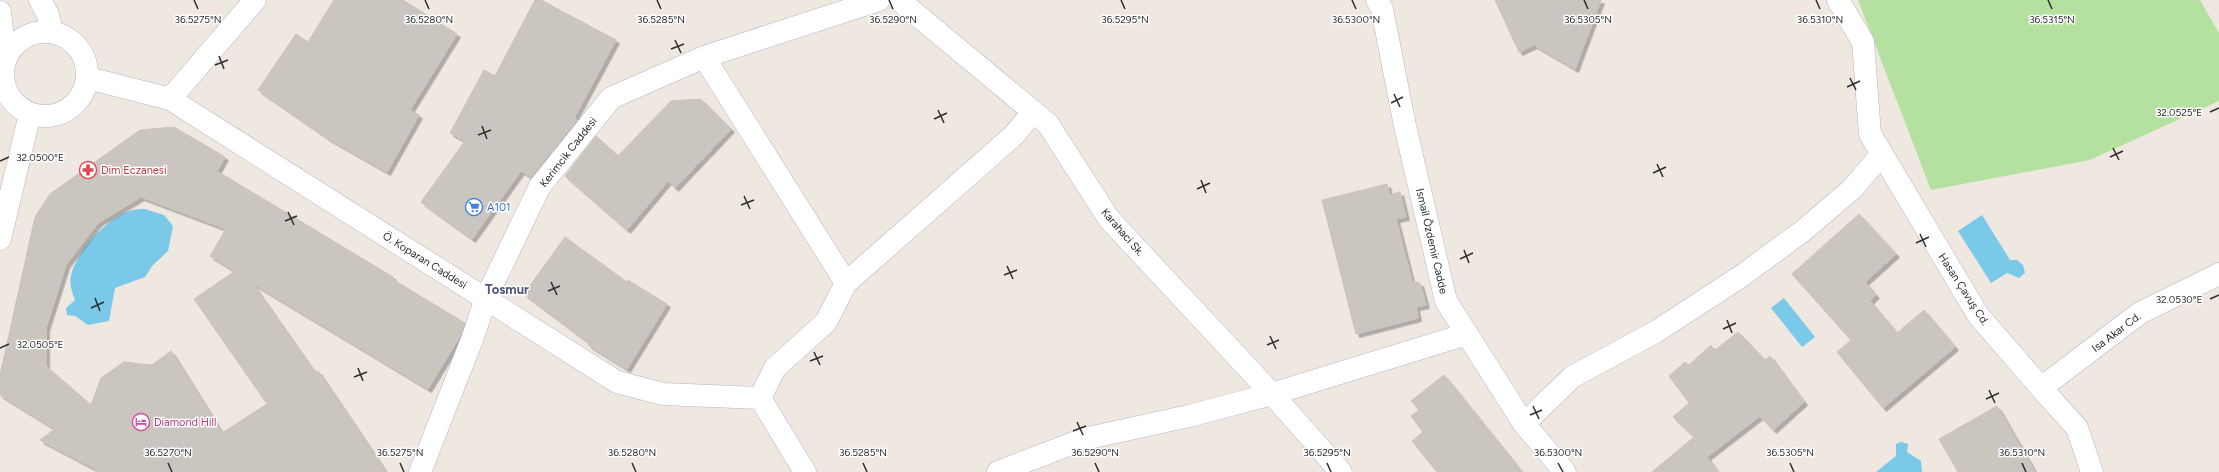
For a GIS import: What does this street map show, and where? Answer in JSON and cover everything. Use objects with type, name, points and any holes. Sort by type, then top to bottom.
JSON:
[{"type":"street","points":[[40,0],[48,15],[52,32]]},
{"type":"street","points":[[170,99],[255,0]]},
{"type":"street","name":"Kerimcik Caddesi","points":[[420,472],[473,337],[486,298],[540,186],[611,98],[704,57],[879,0]]},
{"type":"street","name":"Karahaci Sk.","points":[[899,0],[1048,124],[1109,220],[1272,394],[1341,472]]},
{"type":"street","name":"Ismail Ôzdemir Cadde","points":[[1377,0],[1382,9],[1405,126],[1446,301],[1524,424],[1566,472]]},
{"type":"street","name":"Hasan Çavuş Cd.","points":[[1838,0],[1863,42],[1870,134],[1978,315],[2077,428],[2092,472]]},
{"type":"street","points":[[0,12],[5,59]]},
{"type":"street","points":[[38,32],[52,32],[64,36],[78,48],[87,65],[88,78],[85,90],[78,102],[68,111],[56,116],[43,117],[30,114],[20,109],[10,98],[4,86],[2,72],[5,59],[13,46],[24,37],[38,32]]},
{"type":"street","points":[[704,57],[846,283]]},
{"type":"street","name":"Ö. Koparan Caddesi","points":[[88,78],[170,99],[617,382],[663,394],[760,398]]},
{"type":"street","points":[[805,472],[760,398],[775,368],[826,322],[846,283],[1014,134],[1033,112]]},
{"type":"street","points":[[0,239],[30,114]]},
{"type":"street","points":[[1524,424],[1572,377],[1657,331],[1743,275],[1804,230],[1852,189],[1882,154]]},
{"type":"street","name":"Isa Akar Cd.","points":[[2041,388],[2140,313],[2219,274]]},
{"type":"street","points":[[998,472],[1084,439],[1189,416],[1272,394],[1467,334]]},
{"type":"green space","points":[[1858,0],[2200,0],[2219,33],[2219,101],[2090,160],[1931,190]]},
{"type":"water","points":[[145,209],[164,215],[173,226],[168,251],[152,266],[145,277],[115,288],[109,321],[88,325],[75,316],[67,315],[66,308],[75,300],[70,279],[74,267],[86,246],[94,236],[114,219],[133,210]]},
{"type":"water","points":[[1982,215],[2010,260],[2017,260],[2023,265],[2025,273],[2019,278],[2007,273],[1991,283],[1958,231]]},
{"type":"water","points":[[1784,298],[1815,337],[1802,347],[1771,308]]},
{"type":"water","points":[[1901,442],[1908,444],[1907,452],[1921,461],[1922,472],[1876,472],[1896,456],[1896,444]]},
{"type":"building","points":[[334,0],[403,0],[457,34],[410,110],[419,115],[387,172],[329,139],[258,90],[296,34],[308,42]]},
{"type":"building","points":[[535,0],[541,0],[616,40],[574,118],[577,120],[531,177],[521,171],[472,239],[421,202],[465,141],[450,133],[484,70],[495,76]]},
{"type":"building","points":[[1495,0],[1601,0],[1575,69],[1534,45],[1519,52]]},
{"type":"building","points":[[701,99],[731,129],[675,188],[668,181],[627,230],[565,176],[596,136],[618,156],[671,101]]},
{"type":"building","points":[[174,127],[225,157],[217,171],[393,277],[392,279],[465,323],[460,336],[428,389],[252,283],[315,373],[318,371],[386,472],[101,472],[40,440],[55,429],[0,395],[0,375],[35,217],[50,194],[140,130]],"holes":[[[141,197],[226,229],[210,256],[235,271],[194,299],[267,404],[222,433],[171,351],[152,365],[124,362],[101,378],[91,405],[46,366],[46,328],[66,265],[98,223]]]},
{"type":"building","points":[[1387,184],[1390,195],[1400,192],[1406,217],[1396,219],[1412,282],[1420,283],[1426,305],[1416,307],[1418,318],[1356,334],[1322,200]]},
{"type":"building","points":[[1859,214],[1896,254],[1865,282],[1876,295],[1870,301],[1897,333],[1924,310],[1955,347],[1883,408],[1837,352],[1851,340],[1792,274]]},
{"type":"building","points":[[565,237],[627,282],[628,280],[667,304],[627,369],[588,345],[589,343],[524,294]]},
{"type":"building","points":[[1738,332],[1765,360],[1770,356],[1804,402],[1773,430],[1760,416],[1707,457],[1718,472],[1652,472],[1694,437],[1673,417],[1689,403],[1669,376],[1685,362],[1689,365],[1711,345],[1714,351]]},
{"type":"building","points":[[1444,375],[1522,472],[1437,472],[1412,441],[1423,432],[1411,416],[1419,410],[1411,401]]},
{"type":"building","points":[[1997,406],[2035,472],[1958,472],[1939,439]]},
{"type":"place","name":"Dim Eczanesi","points":[[88,170]]},
{"type":"place","name":"A101","points":[[474,207]]},
{"type":"place","name":"Diamond Hill","points":[[141,422]]},
{"type":"district","name":"Tosmur","points":[[507,289]]}]
